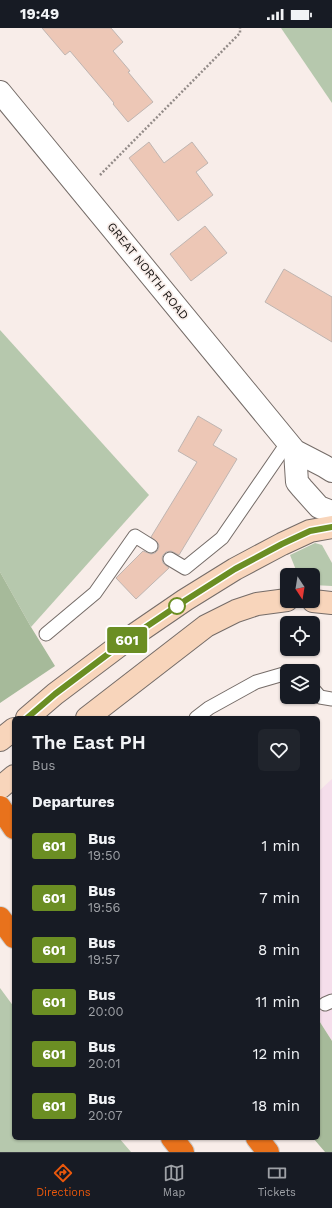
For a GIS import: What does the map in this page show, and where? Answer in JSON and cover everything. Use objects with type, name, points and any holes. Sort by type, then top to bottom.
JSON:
[{"type":"highway","points":[[0,807],[12,825]]},
{"type":"highway","points":[[0,918],[12,934]]},
{"type":"highway","points":[[174,1140],[183,1152]]},
{"type":"highway","points":[[259,1140],[268,1152]]},
{"type":"main road","points":[[29,716],[55,694],[128,639],[235,569],[310,531],[332,527]]},
{"type":"main road","points":[[90,716],[206,626],[236,611],[257,604],[280,601]]},
{"type":"main road","points":[[320,601],[332,602]]},
{"type":"main road","points":[[0,740],[12,731]]},
{"type":"main road","points":[[0,788],[12,778]]},
{"type":"street","name":"GREAT NORTH ROAD","points":[[0,92],[291,447],[332,471]]},
{"type":"street","points":[[291,447],[297,482],[319,508],[332,512]]},
{"type":"lane","points":[[170,559],[185,568],[222,538],[291,447]]},
{"type":"lane","points":[[46,634],[95,593],[135,536],[151,546]]},
{"type":"lane","points":[[199,716],[209,708],[256,682],[280,675]]},
{"type":"lane","points":[[320,697],[332,699]]},
{"type":"path","points":[[83,193],[240,33],[240,28]]},
{"type":"shaded area","points":[[332,779],[332,1041],[320,1022],[320,790]]},
{"type":"green space","points":[[281,28],[332,28],[332,103]]},
{"type":"green space","points":[[0,330],[149,495],[31,627],[0,572]]},
{"type":"green space","points":[[315,543],[322,545],[332,563],[332,586],[320,585],[320,568],[295,568],[290,555]]},
{"type":"green space","points":[[0,572],[55,666],[0,703]]},
{"type":"green space","points":[[0,988],[12,1004],[12,1140],[121,1140],[131,1152],[0,1152]]},
{"type":"green space","points":[[320,1022],[332,1041],[332,1152],[325,1152],[315,1140],[320,1140]]},
{"type":"building","points":[[42,28],[111,28],[123,42],[113,51],[153,102],[128,122],[70,51],[65,55]]},
{"type":"building","points":[[149,142],[164,163],[192,142],[208,163],[196,172],[213,195],[178,221],[129,158]]},
{"type":"building","points":[[205,226],[227,253],[191,281],[170,254]]},
{"type":"building","points":[[284,269],[332,297],[332,342],[265,302]]},
{"type":"building","points":[[198,416],[222,430],[213,445],[237,459],[179,555],[171,551],[166,552],[163,555],[163,563],[169,568],[136,599],[116,578],[143,551],[151,554],[158,550],[158,543],[151,537],[197,462],[178,451]]},
{"type":"bus line","name":"601","points":[[29,716],[55,694],[128,639],[235,569],[310,531],[332,527]]}]
